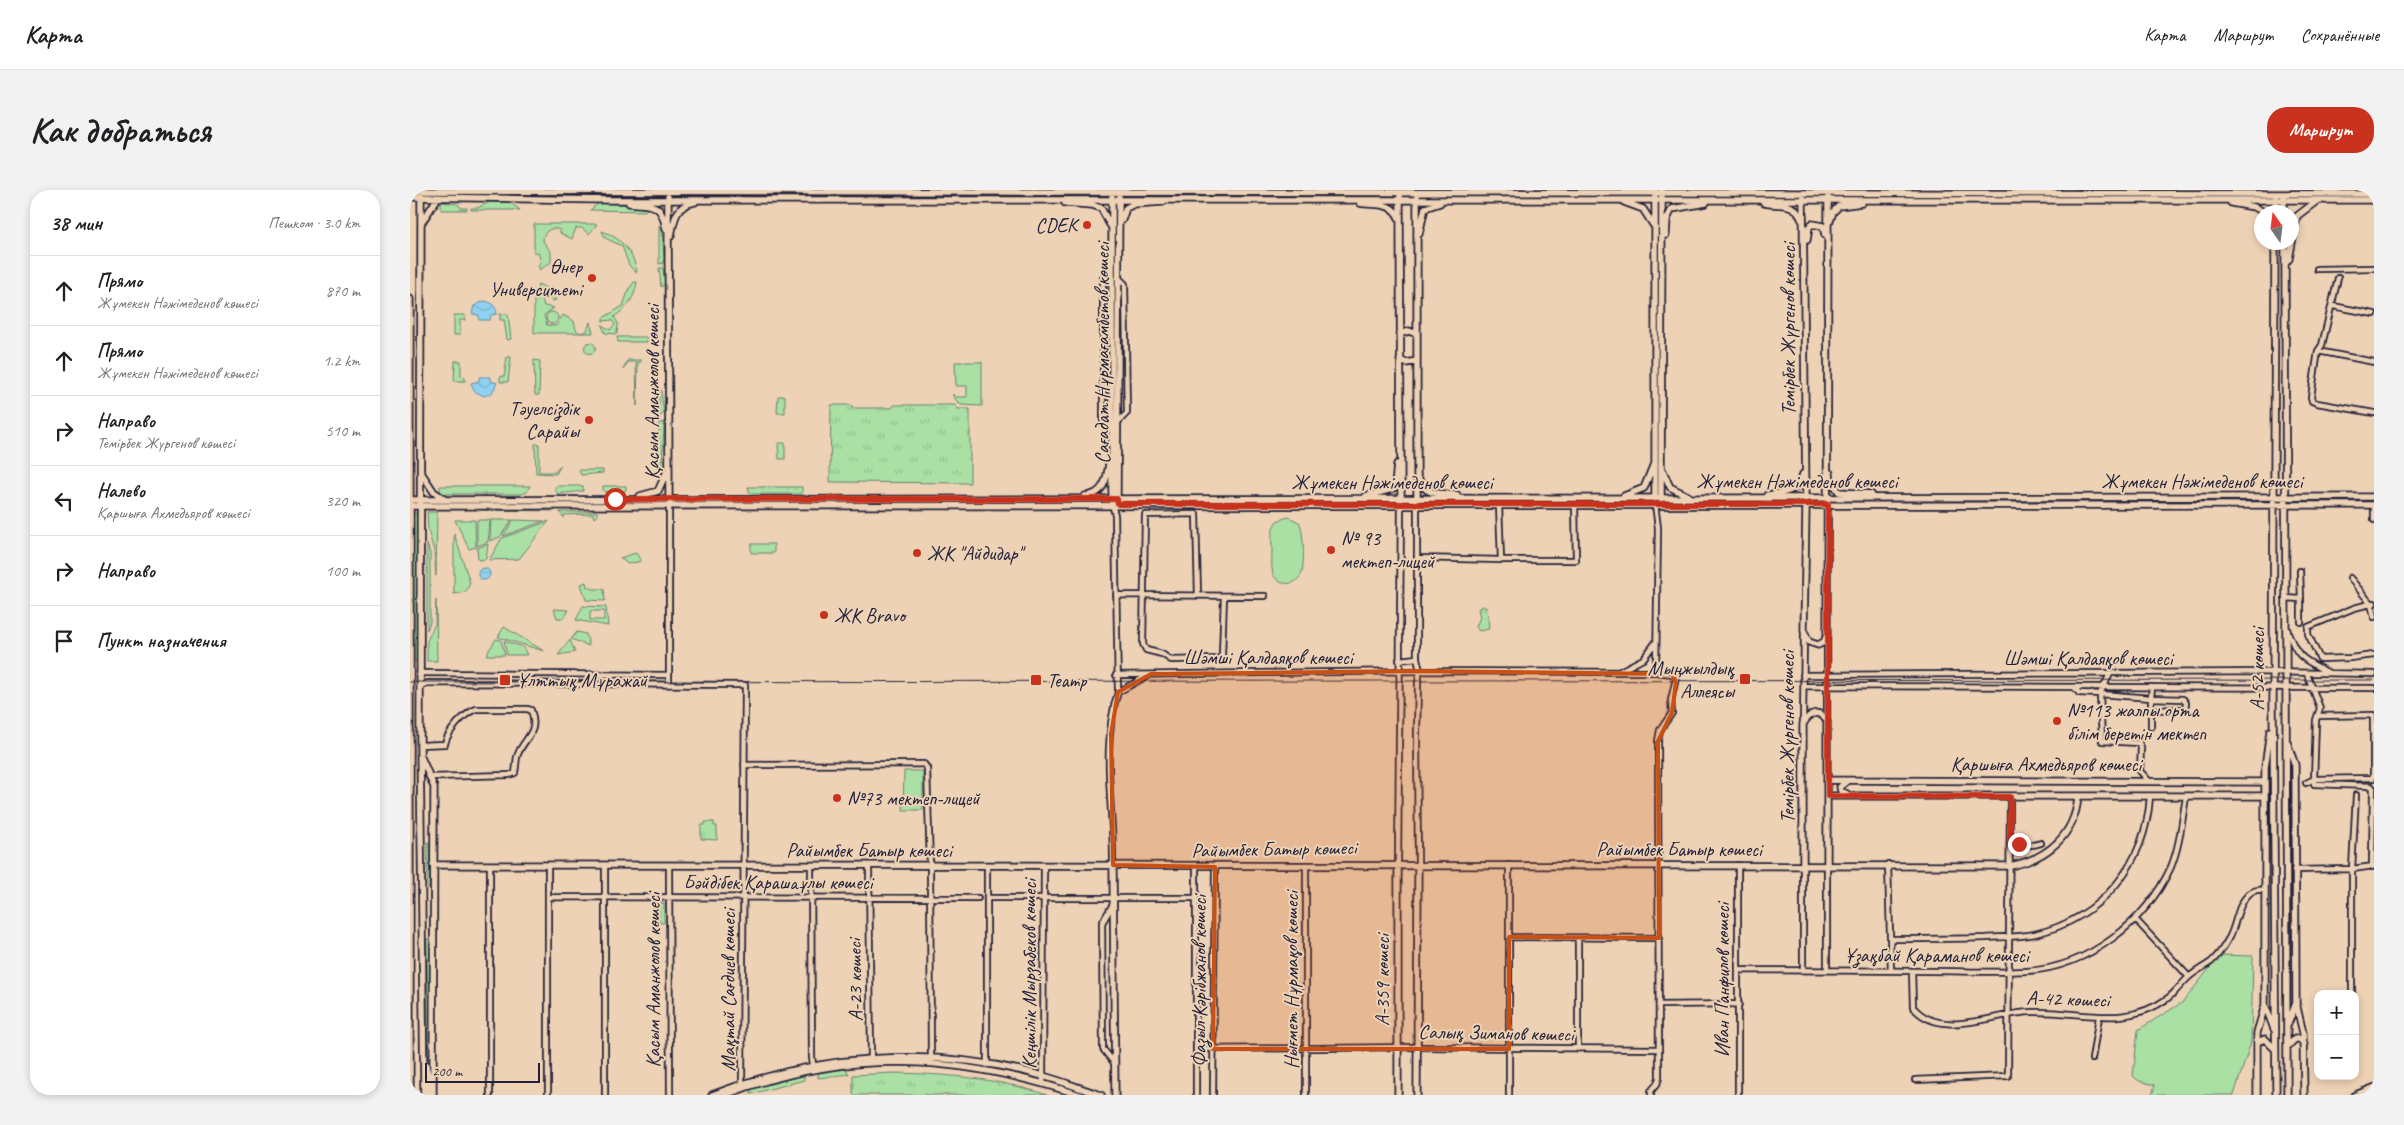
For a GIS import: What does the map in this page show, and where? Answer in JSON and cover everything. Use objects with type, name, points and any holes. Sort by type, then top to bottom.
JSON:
[{"type":"street","points":[[410,191],[437,199],[610,200],[1051,200],[1112,194]]},
{"type":"street","name":"Қасым Аманжолов көшесі","points":[[668,191],[669,684]]},
{"type":"street","points":[[811,191],[811,200]]},
{"type":"street","points":[[410,197],[421,193],[934,191],[1646,198]]},
{"type":"street","points":[[1417,195],[1455,200],[1620,201],[1655,195],[1803,192],[1878,200]]},
{"type":"street","name":"Темірбек Жүргенов көшесі","points":[[1803,192],[1805,465],[1803,970]]},
{"type":"street","points":[[1828,228],[1833,212],[1839,206],[1878,200],[2072,192],[2276,194],[2284,196],[2374,194]]},
{"type":"street","points":[[421,193],[420,503],[422,673],[420,755],[424,1095]]},
{"type":"street","name":"Сағадат Нұрмағамбетов көшесі","points":[[1112,194],[1111,440],[1115,502]]},
{"type":"street","points":[[1119,194],[1170,200],[1350,200],[1400,195]]},
{"type":"street","name":"Сағадат Нұрмағамбетов көшесі","points":[[1118,692],[1116,675],[1118,657],[1115,502],[1119,194]]},
{"type":"street","points":[[1662,195],[1713,200],[1803,200],[1828,195],[2224,200],[2276,194]]},
{"type":"street","points":[[1398,864],[1398,672],[1401,502],[1400,195]]},
{"type":"street","points":[[1417,195],[1417,658],[1420,671],[1416,741],[1418,865],[1417,1095]]},
{"type":"street","points":[[1651,1095],[1650,1090],[1657,1084],[1659,1078],[1658,741],[1660,730],[1672,713],[1672,692],[1676,682],[1672,674],[1656,672],[1658,501],[1655,462],[1655,195]]},
{"type":"street","points":[[1658,501],[1662,467],[1662,195]]},
{"type":"street","name":"Темірбек Жүргенов көшесі","points":[[1827,970],[1828,195]]},
{"type":"street","points":[[2316,195],[2374,200]]},
{"type":"street","points":[[2285,264],[2289,259],[2297,216],[2316,195]]},
{"type":"street","points":[[2284,196],[2284,205]]},
{"type":"street","points":[[421,224],[437,199]]},
{"type":"street","points":[[610,200],[652,205],[660,209],[664,217],[669,247]]},
{"type":"street","points":[[669,247],[675,216],[682,206],[692,202],[724,200]]},
{"type":"street","points":[[1051,200],[1101,208],[1109,220],[1112,238]]},
{"type":"street","points":[[1119,249],[1122,240],[1122,215],[1126,208],[1134,204],[1155,204],[1170,200]]},
{"type":"street","points":[[1350,200],[1390,207],[1396,210],[1400,221]]},
{"type":"street","points":[[1417,239],[1425,208],[1455,200]]},
{"type":"street","points":[[1662,247],[1667,219],[1672,209],[1713,200]]},
{"type":"street","points":[[1752,200],[1793,207],[1797,209],[1803,222]]},
{"type":"street","points":[[2224,200],[2254,207]]},
{"type":"street","points":[[1620,201],[1643,209],[1650,216],[1655,229]]},
{"type":"street","points":[[1803,267],[1806,258],[1809,227],[1812,224],[1819,224],[1825,230],[1825,264],[1828,269]]},
{"type":"street","name":"А-52 көшесі","points":[[2275,250],[2273,704],[2276,1095]]},
{"type":"street","name":"А-52 көшесі","points":[[2284,250],[2286,505],[2284,621],[2286,673],[2287,1095]]},
{"type":"street","points":[[2318,270],[2374,268]]},
{"type":"street","points":[[1117,423],[1127,414],[1125,284],[1118,277]]},
{"type":"street","points":[[2338,278],[2333,306],[2322,345],[2318,352],[2312,401],[2374,413]]},
{"type":"street","points":[[410,299],[410,1095]]},
{"type":"street","points":[[2333,306],[2374,314]]},
{"type":"street","points":[[1400,334],[1409,331],[1417,334]]},
{"type":"street","points":[[2318,352],[2374,362]]},
{"type":"street","points":[[1400,360],[1406,363],[1417,361]]},
{"type":"street","points":[[1058,499],[1096,494],[1104,486],[1111,440]]},
{"type":"street","points":[[1354,498],[1392,489],[1395,486],[1400,452]]},
{"type":"street","points":[[626,499],[658,491],[663,483],[669,459]]},
{"type":"street","points":[[1619,498],[1644,488],[1655,462]]},
{"type":"street","points":[[1827,462],[1831,480],[1839,492],[1870,494],[1878,497]]},
{"type":"street","points":[[1754,498],[1792,491],[1801,482],[1805,465]]},
{"type":"street","points":[[1662,467],[1670,488],[1692,498]]},
{"type":"street","points":[[421,472],[434,492],[445,499]]},
{"type":"street","points":[[1417,475],[1422,487],[1430,492],[1469,498]]},
{"type":"street","name":"Жұмекен Нәжімеденов көшесі","points":[[1828,501],[1878,497],[2374,497]]},
{"type":"street","name":"Жұмекен Нәжімеденов көшесі","points":[[411,503],[1058,499],[1115,502],[1354,498],[1401,502]]},
{"type":"street","name":"Жұмекен Нәжімеденов көшесі","points":[[420,503],[445,499],[626,499],[669,502],[1401,502],[1469,498],[1619,498],[1658,501],[1692,498],[1754,498],[1805,501]]},
{"type":"street","name":"Жұмекен Нәжімеденов көшесі","points":[[1417,501],[1500,505],[1658,501],[2374,505]]},
{"type":"street","points":[[1417,558],[1576,560],[1575,504]]},
{"type":"street","points":[[1500,505],[1501,560]]},
{"type":"street","points":[[2374,505],[2374,520]]},
{"type":"street","points":[[1198,596],[1196,514],[1145,515],[1143,644],[1146,650],[1162,654],[1171,660],[1219,658],[1222,655],[1224,596]]},
{"type":"street","points":[[2300,571],[2301,622]]},
{"type":"street","points":[[2350,578],[2372,604],[2374,617]]},
{"type":"street","points":[[1116,595],[1265,596]]},
{"type":"street","points":[[2285,598],[2301,599]]},
{"type":"street","points":[[2372,604],[2322,620],[2308,627],[2308,634],[2320,658],[2350,658],[2374,655]]},
{"type":"street","points":[[2284,621],[2294,649],[2302,658],[2330,674]]},
{"type":"street","points":[[1804,631],[1809,642],[1814,645],[1824,642],[1827,636]]},
{"type":"street","points":[[1617,672],[1643,659],[1657,641]]},
{"type":"street","points":[[1399,660],[1417,658]]},
{"type":"street","name":"Шәмші Қалдаяқов көшесі","points":[[1116,675],[1420,671],[1656,672]]},
{"type":"street","name":"Шәмші Қалдаяқов көшесі","points":[[1803,675],[2273,672],[2374,674]]},
{"type":"street","points":[[410,673],[669,675]]},
{"type":"street","points":[[1115,1095],[1114,830],[1109,794],[1110,734],[1113,708],[1118,692],[1151,674]]},
{"type":"street","points":[[2110,674],[2106,687],[2100,694],[2102,741],[2139,743],[2141,747],[2140,771],[2148,780]]},
{"type":"street","points":[[2307,674],[2312,688],[2318,697],[2320,708],[2319,716],[2316,720],[2314,782]]},
{"type":"street","points":[[410,686],[421,686],[427,683],[669,684]]},
{"type":"street","name":"Мақтай Сағдиев көшесі","points":[[669,684],[673,686],[745,685],[742,1083]]},
{"type":"street","name":"Шәмші Қалдаяқов көшесі","points":[[1805,686],[2374,688]]},
{"type":"street","points":[[2074,687],[2079,693],[2151,698],[2183,698],[2186,703],[2185,709],[2151,710]]},
{"type":"street","points":[[2152,687],[2152,727]]},
{"type":"street","points":[[2257,1095],[2257,1042],[2265,1005],[2265,782],[2273,704]]},
{"type":"street","points":[[420,745],[446,744],[449,731],[469,711],[476,709],[531,710],[533,731],[517,757],[515,773],[509,775],[431,778]]},
{"type":"street","points":[[1803,724],[1810,714],[1815,712],[1821,714],[1827,721]]},
{"type":"street","points":[[2295,782],[2306,783],[2373,778],[2373,715],[2319,716]]},
{"type":"street","points":[[2286,736],[2295,765],[2296,1003],[2304,1044],[2304,1095]]},
{"type":"street","points":[[420,755],[434,787],[433,1095]]},
{"type":"street","points":[[744,764],[924,764],[927,768],[930,866],[931,1061]]},
{"type":"street","name":"Қаршыға Ахмедьяров көшесі","points":[[1828,780],[2265,782]]},
{"type":"street","points":[[1852,780],[1842,784],[1841,791],[1854,795]]},
{"type":"street","points":[[2244,796],[2248,791],[2246,782]]},
{"type":"street","points":[[2294,870],[2373,867],[2373,788],[2371,786],[2314,782]]},
{"type":"street","points":[[2352,990],[2352,869],[2356,795]]},
{"type":"street","name":"Қаршыға Ахмедьяров көшесі","points":[[1828,796],[2265,796]]},
{"type":"street","points":[[1892,939],[2010,937],[2033,934],[2058,927],[2094,906],[2109,894],[2131,866],[2139,849],[2149,813],[2150,796]]},
{"type":"street","name":"Ұзақбай Қараманов көшесі","points":[[1738,970],[2027,971],[2075,959],[2100,947],[2135,919],[2158,891],[2171,866],[2182,826],[2186,796]]},
{"type":"street","points":[[1915,1080],[2008,1076],[2010,797]]},
{"type":"street","name":"Райымбек Батыр көшесі","points":[[433,865],[1215,867],[1398,864],[1658,866],[1888,864],[2010,866],[2039,856],[2063,837],[2076,816],[2078,797]]},
{"type":"street","points":[[2010,844],[2029,847],[2041,844]]},
{"type":"street","name":"А-359 көшесі","points":[[1398,864],[1398,1095]]},
{"type":"street","points":[[1888,864],[1892,971]]},
{"type":"street","points":[[490,865],[490,1095]]},
{"type":"street","points":[[605,865],[605,1095]]},
{"type":"street","name":"Қасым Аманжолов көшесі","points":[[669,865],[670,1095]]},
{"type":"street","name":"Нығмет Нұрмақов көшесі","points":[[1306,865],[1306,1095]]},
{"type":"street","points":[[1509,865],[1509,1095]]},
{"type":"street","name":"Иван Панфилов көшесі","points":[[1738,865],[1738,1095]]},
{"type":"street","points":[[548,866],[548,1095]]},
{"type":"street","points":[[811,866],[814,1067]]},
{"type":"street","name":"А-23 көшесі","points":[[869,866],[871,1061]]},
{"type":"street","points":[[987,866],[987,1067]]},
{"type":"street","name":"Кеңшілік Мырзабеков көшесі","points":[[1043,1079],[1044,866]]},
{"type":"street","points":[[1196,867],[1196,1095]]},
{"type":"street","name":"Фазыл Кәрібжанов көшесі","points":[[1214,1095],[1215,867]]},
{"type":"street","name":"А-42 көшесі","points":[[1912,971],[1913,1007],[1922,1015],[1938,1022],[1956,1024],[1989,1019],[2008,1013],[2053,1012],[2099,1017],[2126,1015],[2150,1009],[2168,998],[2189,977],[2212,961],[2230,937],[2246,896],[2252,892],[2264,890]]},
{"type":"street","name":"Бәйдібек Қарашаұлы көшесі","points":[[548,897],[978,898]]},
{"type":"street","points":[[987,898],[1114,900],[1196,898]]},
{"type":"street","points":[[1114,900],[1102,924],[1103,1049],[1115,1064]]},
{"type":"street","points":[[2135,919],[2189,977]]},
{"type":"street","points":[[1509,936],[1659,938]]},
{"type":"street","points":[[1578,938],[1578,1050]]},
{"type":"street","points":[[2286,960],[2296,976]]},
{"type":"street","points":[[2265,974],[2275,961]]},
{"type":"street","points":[[2286,1028],[2296,1003]]},
{"type":"street","points":[[1659,1005],[1739,1004]]},
{"type":"street","points":[[2265,1005],[2275,1033]]},
{"type":"street","points":[[2092,1059],[2099,1017]]},
{"type":"street","points":[[2257,1042],[2265,1039],[2275,1049]]},
{"type":"street","points":[[2287,1047],[2295,1039],[2300,1039],[2304,1044]]},
{"type":"street","name":"Салық Зиманов көшесі","points":[[1196,1049],[1417,1047],[1578,1050],[1658,1049]]},
{"type":"street","points":[[423,1056],[428,1076],[428,1095]]},
{"type":"street","points":[[712,1095],[742,1083],[814,1067],[871,1061],[931,1061],[987,1067],[1043,1079],[1100,1095]]},
{"type":"street","points":[[725,1095],[814,1067]]},
{"type":"street","points":[[1043,1079],[1080,1095]]},
{"type":"street","points":[[2354,1095],[2374,1087]]},
{"type":"highlighted area","points":[[1420,671],[1672,674],[1676,682],[1672,713],[1658,741],[1659,938],[1509,937],[1509,1049],[1213,1049],[1215,867],[1113,865],[1111,734],[1118,692],[1151,674]]},
{"type":"green space","points":[[441,202],[458,204],[461,208],[467,208],[467,210],[441,210]]},
{"type":"green space","points":[[490,202],[510,202],[520,210],[471,210],[471,208],[477,208]]},
{"type":"green space","points":[[599,203],[650,206],[645,211],[590,210]]},
{"type":"green space","points":[[534,224],[597,224],[589,234],[582,228],[576,228],[572,239],[560,233],[560,230],[548,230],[544,234],[543,241],[551,252],[551,262],[540,270],[538,265],[541,263],[538,252],[534,253]]},
{"type":"green space","points":[[659,225],[662,228],[664,259],[663,263],[659,264]]},
{"type":"green space","points":[[602,231],[615,237],[625,246],[633,258],[637,272],[629,265],[622,246],[605,238]]},
{"type":"green space","points":[[659,268],[663,268],[665,284],[661,287]]},
{"type":"green space","points":[[634,282],[637,282],[632,298],[623,310],[614,317],[618,323],[617,334],[605,333],[602,325],[610,330],[615,324],[612,320],[603,321],[603,318],[623,306],[629,289]]},
{"type":"green space","points":[[538,284],[550,290],[556,300],[553,301],[547,296],[542,299],[544,306],[554,308],[544,315],[547,325],[556,326],[563,315],[574,321],[576,330],[580,333],[534,333],[534,300],[538,300],[540,291],[537,289]]},
{"type":"green space","points":[[552,312],[558,318],[552,324],[546,318]]},
{"type":"green space","points":[[500,314],[508,314],[511,339],[507,340],[504,320],[500,320]]},
{"type":"green space","points":[[454,315],[465,315],[465,320],[460,320],[460,335],[454,335]]},
{"type":"green space","points":[[590,322],[593,333],[580,333],[587,331]]},
{"type":"green space","points":[[617,337],[646,337],[647,342],[618,342]]},
{"type":"green space","points":[[590,342],[596,348],[590,354],[584,348]]},
{"type":"green space","points":[[507,357],[511,357],[508,382],[500,382],[500,377],[504,376]]},
{"type":"green space","points":[[534,360],[540,361],[539,395],[535,395]]},
{"type":"green space","points":[[628,360],[641,360],[641,362],[638,362],[637,406],[636,362],[628,362],[623,370]]},
{"type":"green space","points":[[455,361],[461,361],[461,376],[465,377],[465,381],[454,381]]},
{"type":"green space","points":[[955,362],[982,362],[982,406],[961,405],[953,397],[953,394],[955,397],[967,397],[967,386],[956,386]]},
{"type":"green space","points":[[659,390],[661,390],[664,413],[659,417]]},
{"type":"green space","points":[[778,396],[785,396],[785,413],[777,413]]},
{"type":"green space","points":[[831,405],[851,405],[852,408],[892,408],[894,405],[955,405],[958,409],[970,409],[970,483],[830,482]]},
{"type":"green space","points":[[659,422],[663,423],[664,428],[661,480],[659,480]]},
{"type":"green space","points":[[778,443],[785,443],[785,459],[779,459]]},
{"type":"green space","points":[[535,444],[539,444],[539,472],[555,472],[561,465],[556,474],[536,473]]},
{"type":"green space","points":[[579,470],[603,470],[603,473],[581,475]]},
{"type":"green space","points":[[440,486],[530,486],[527,492],[522,494],[440,494]]},
{"type":"green space","points":[[556,486],[583,486],[583,491],[558,494],[555,490]]},
{"type":"green space","points":[[603,486],[626,486],[626,490],[618,494],[612,493],[603,491]]},
{"type":"green space","points":[[748,487],[802,487],[802,494],[750,494]]},
{"type":"green space","points":[[490,507],[554,508],[555,511],[481,510]]},
{"type":"green space","points":[[427,512],[437,512],[436,576],[434,551],[428,530]]},
{"type":"green space","points":[[560,512],[597,512],[598,516],[594,518],[593,514],[564,515],[564,518]]},
{"type":"green space","points":[[413,513],[417,513],[417,661],[414,661]]},
{"type":"green space","points":[[1288,517],[1299,522],[1301,526],[1303,556],[1301,575],[1295,582],[1287,584],[1279,581],[1273,574],[1272,532],[1277,521]]},
{"type":"green space","points":[[455,520],[475,520],[476,547],[469,549]]},
{"type":"green space","points":[[477,520],[490,520],[488,542],[477,546]]},
{"type":"green space","points":[[491,520],[512,520],[500,537],[490,541]]},
{"type":"green space","points":[[513,520],[544,521],[503,536]]},
{"type":"green space","points":[[549,521],[519,559],[489,560],[502,538]]},
{"type":"green space","points":[[454,533],[470,583],[466,592],[454,594]]},
{"type":"green space","points":[[427,544],[430,553],[430,622],[427,630]]},
{"type":"green space","points":[[488,544],[486,559],[478,560],[477,548]]},
{"type":"green space","points":[[751,544],[774,544],[774,553],[751,553]]},
{"type":"green space","points":[[636,553],[641,561],[628,564],[620,558]]},
{"type":"green space","points":[[586,582],[587,587],[591,587],[591,589],[604,589],[605,601],[586,600],[581,584]]},
{"type":"green space","points":[[436,600],[437,661],[427,661],[427,641],[435,624]]},
{"type":"green space","points":[[583,606],[606,607],[608,626],[576,620]],"holes":[[[590,611],[604,611],[604,620],[590,620]]]},
{"type":"green space","points":[[1483,606],[1487,608],[1489,629],[1479,631],[1476,627],[1480,617],[1478,609]]},
{"type":"green space","points":[[554,609],[569,610],[564,618],[557,618]]},
{"type":"green space","points":[[504,627],[544,651],[498,637]]},
{"type":"green space","points":[[577,632],[586,634],[589,646],[571,639]]},
{"type":"green space","points":[[496,639],[501,640],[505,655],[486,655]]},
{"type":"green space","points":[[570,640],[575,652],[558,655]]},
{"type":"green space","points":[[504,641],[523,647],[527,655],[507,655]]},
{"type":"green space","points":[[904,771],[923,771],[923,810],[903,810]]},
{"type":"green space","points":[[705,822],[714,822],[714,826],[717,826],[717,840],[701,839],[701,825],[705,825]]},
{"type":"green space","points":[[429,842],[430,886],[428,889],[427,843]]},
{"type":"green space","points":[[659,903],[664,903],[664,923],[659,923]]},
{"type":"green space","points":[[427,939],[430,939],[430,1077],[428,1067]]},
{"type":"green space","points":[[2220,955],[2253,956],[2251,1042],[2234,1095],[2152,1095],[2155,1085],[2139,1081],[2133,1076],[2138,1030],[2183,1002]]},
{"type":"green space","points":[[846,1069],[849,1074],[818,1078],[818,1073]]},
{"type":"green space","points":[[893,1073],[971,1078],[1028,1089],[1047,1095],[853,1095],[853,1075]]},
{"type":"green space","points":[[804,1075],[804,1080],[751,1094],[751,1089]]},
{"type":"water","points":[[484,301],[489,302],[495,307],[497,314],[491,315],[490,320],[479,320],[479,315],[472,314],[474,306]]},
{"type":"water","points":[[479,377],[491,377],[491,381],[497,383],[492,393],[484,396],[474,391],[471,383],[479,381]]},
{"type":"water","points":[[486,568],[489,569],[489,579],[482,580],[479,579],[478,572],[479,569]]},
{"type":"tram line","points":[[410,682],[2374,680]]},
{"type":"place","name":"CDEK","points":[[1087,225]]},
{"type":"place","name":"Өнер Университеті","points":[[592,278]]},
{"type":"place","name":"Тәуелсіздік Сарайы","points":[[589,420]]},
{"type":"place","name":"№ 93 мектеп-лицей","points":[[1331,550]]},
{"type":"place","name":"ЖК \"Айдидар\"","points":[[917,553]]},
{"type":"place","name":"ЖК Bravo","points":[[824,615]]},
{"type":"place","name":"Мыңжылдық Аллеясы","points":[[1745,679]]},
{"type":"place","name":"Ұлттық Мұражай","points":[[505,680]]},
{"type":"place","name":"Театр","points":[[1036,680]]},
{"type":"place","name":"№113 жалпы орта білім беретін мектеп","points":[[2057,721]]},
{"type":"place","name":"№73 мектеп-лицей","points":[[837,798]]},
{"type":"route","points":[[615,499],[1117,499],[1118,504],[1828,504],[1828,675],[1826,708],[1828,796],[2010,797],[2010,844],[2019,844]]}]
